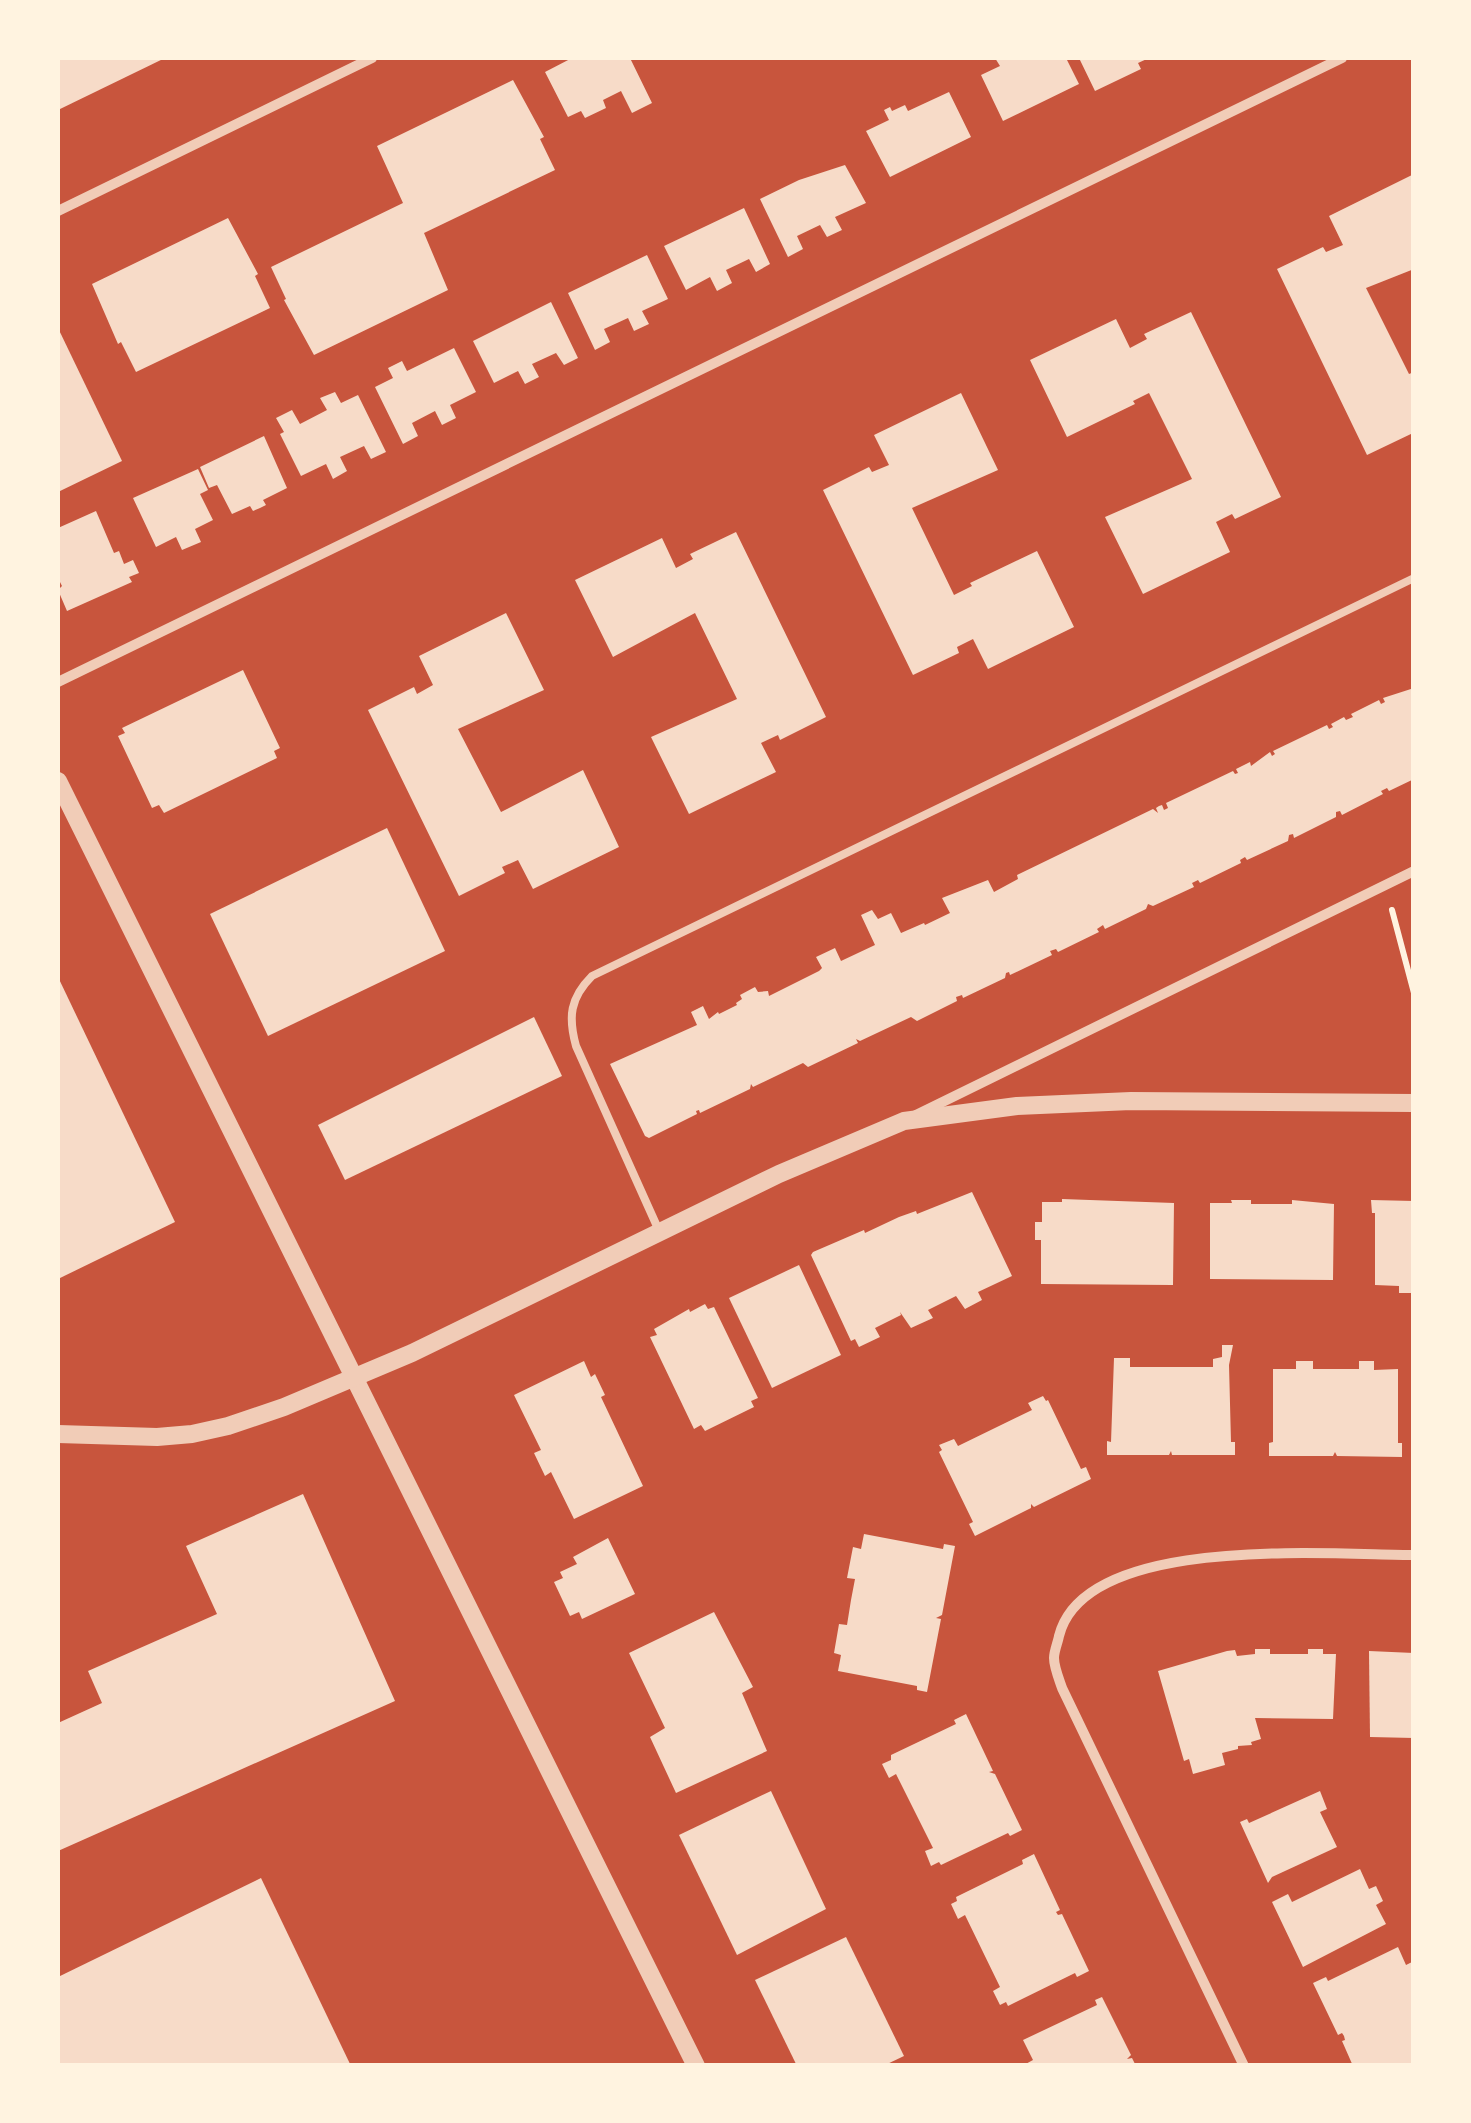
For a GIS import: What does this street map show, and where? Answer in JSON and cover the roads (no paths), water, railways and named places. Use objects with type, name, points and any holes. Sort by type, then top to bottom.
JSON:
[{"type":"street","points":[[58,211],[372,58]]},
{"type":"street","points":[[58,682],[1342,58]]},
{"type":"street","points":[[58,781],[696,2066]]},
{"type":"street","points":[[58,1434],[192,1434],[247,1420],[412,1353],[779,1174],[904,1120],[1414,871]]},
{"type":"street","points":[[904,1120],[1017,1106],[1130,1102],[1414,1103]]},
{"type":"street","points":[[1244,2066],[1062,1688],[1054,1658],[1063,1622],[1087,1594],[1124,1574],[1154,1565],[1210,1556],[1414,1555]]},
{"type":"lane","points":[[660,1233],[570,1025],[578,990],[592,976],[1414,578]]}]
